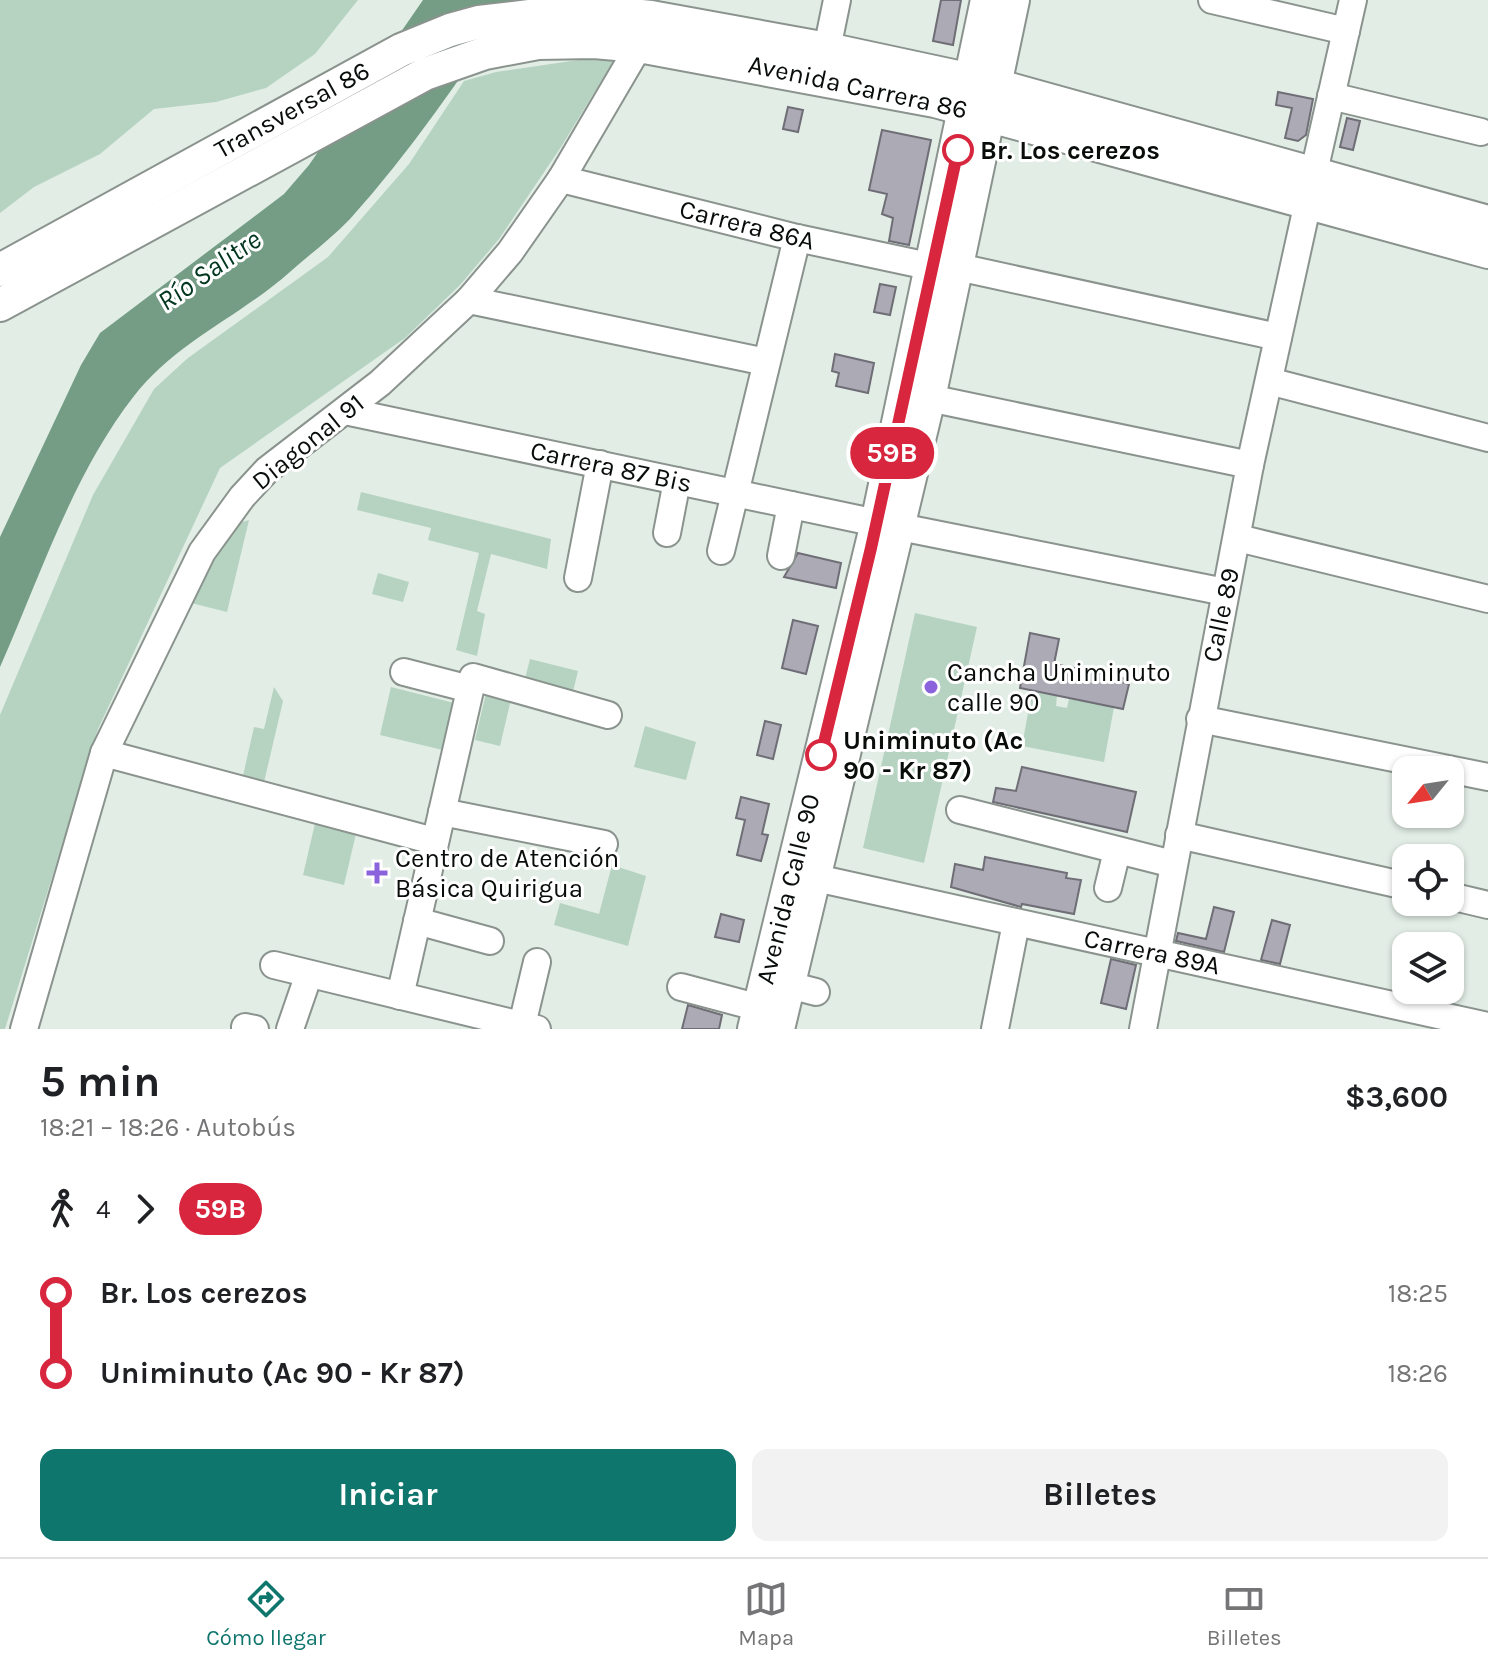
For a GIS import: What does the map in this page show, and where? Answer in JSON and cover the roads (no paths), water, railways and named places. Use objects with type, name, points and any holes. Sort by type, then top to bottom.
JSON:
[{"type":"main road","name":"Avenida Calle 90","points":[[764,1022],[802,988],[816,878],[980,97],[987,0]]},
{"type":"main road","name":"Avenida Calle 90","points":[[980,97],[1013,0]]},
{"type":"main road","name":"Transversal 86","points":[[0,305],[66,252],[401,50],[450,30],[509,18],[599,27]]},
{"type":"main road","name":"Avenida Carrera 86","points":[[599,27],[827,49],[980,97],[1311,187],[1488,222]]},
{"type":"main road","name":"Avenida Carrera 86","points":[[599,27],[639,46],[830,79],[980,97]]},
{"type":"main road","name":"Avenida Carrera 86","points":[[1311,187],[1488,252]]},
{"type":"main road","name":"Transversal 86","points":[[0,270],[66,252]]},
{"type":"main road","name":"Avenida Calle 90","points":[[764,1022],[888,525],[929,398],[946,267]]},
{"type":"street","points":[[827,49],[837,0]]},
{"type":"street","points":[[1212,0],[1346,31]]},
{"type":"street","name":"Calle 89","points":[[1143,1029],[1250,465],[1353,0]]},
{"type":"street","name":"Diagonal 91","points":[[24,1029],[104,753],[202,552],[242,497],[267,470],[402,364],[469,300],[510,252],[561,179],[639,46]]},
{"type":"street","points":[[1331,96],[1481,132]]},
{"type":"street","name":"Carrera 86A","points":[[561,179],[797,238],[1278,337]]},
{"type":"street","points":[[721,551],[797,238]]},
{"type":"street","points":[[469,300],[766,362]]},
{"type":"street","points":[[1269,381],[1488,438]]},
{"type":"street","points":[[929,398],[1250,465]]},
{"type":"street","name":"Carrera 87 Bis","points":[[345,411],[1225,592]]},
{"type":"street","points":[[578,578],[600,464]]},
{"type":"street","points":[[667,533],[677,481]]},
{"type":"street","points":[[781,556],[791,505]]},
{"type":"street","points":[[1238,538],[1488,599]]},
{"type":"street","points":[[404,672],[472,683],[608,715]]},
{"type":"street","points":[[400,996],[472,683]]},
{"type":"street","points":[[1200,719],[1488,777]]},
{"type":"street","points":[[104,753],[434,841]]},
{"type":"street","points":[[960,810],[1173,864]]},
{"type":"street","points":[[442,812],[604,844]]},
{"type":"street","points":[[1179,835],[1392,883]]},
{"type":"street","points":[[1108,888],[1117,851]]},
{"type":"street","name":"Carrera 89A","points":[[816,878],[1157,953],[1437,1022],[1488,1026]]},
{"type":"street","points":[[1464,899],[1488,905]]},
{"type":"street","points":[[417,921],[490,941]]},
{"type":"street","points":[[995,1029],[1016,923]]},
{"type":"street","points":[[274,965],[523,1027],[537,962]]},
{"type":"street","points":[[290,1029],[309,974]]},
{"type":"street","points":[[681,987],[764,1022]]},
{"type":"water","name":"Río Salitre","points":[[423,0],[513,0],[415,140],[350,219],[272,287],[169,360],[134,396],[112,426],[75,492],[0,667],[0,537],[81,365],[100,333],[284,194],[309,165]]},
{"type":"place","name":"Br. Los cerezos","points":[[958,150]]},
{"type":"place","name":"Cancha Uniminuto calle 90","points":[[931,687]]},
{"type":"place","name":"Uniminuto (Ac 90 - Kr 87)","points":[[821,755]]},
{"type":"place","name":"Centro de Atención Básica Quirigua","points":[[377,873]]}]
